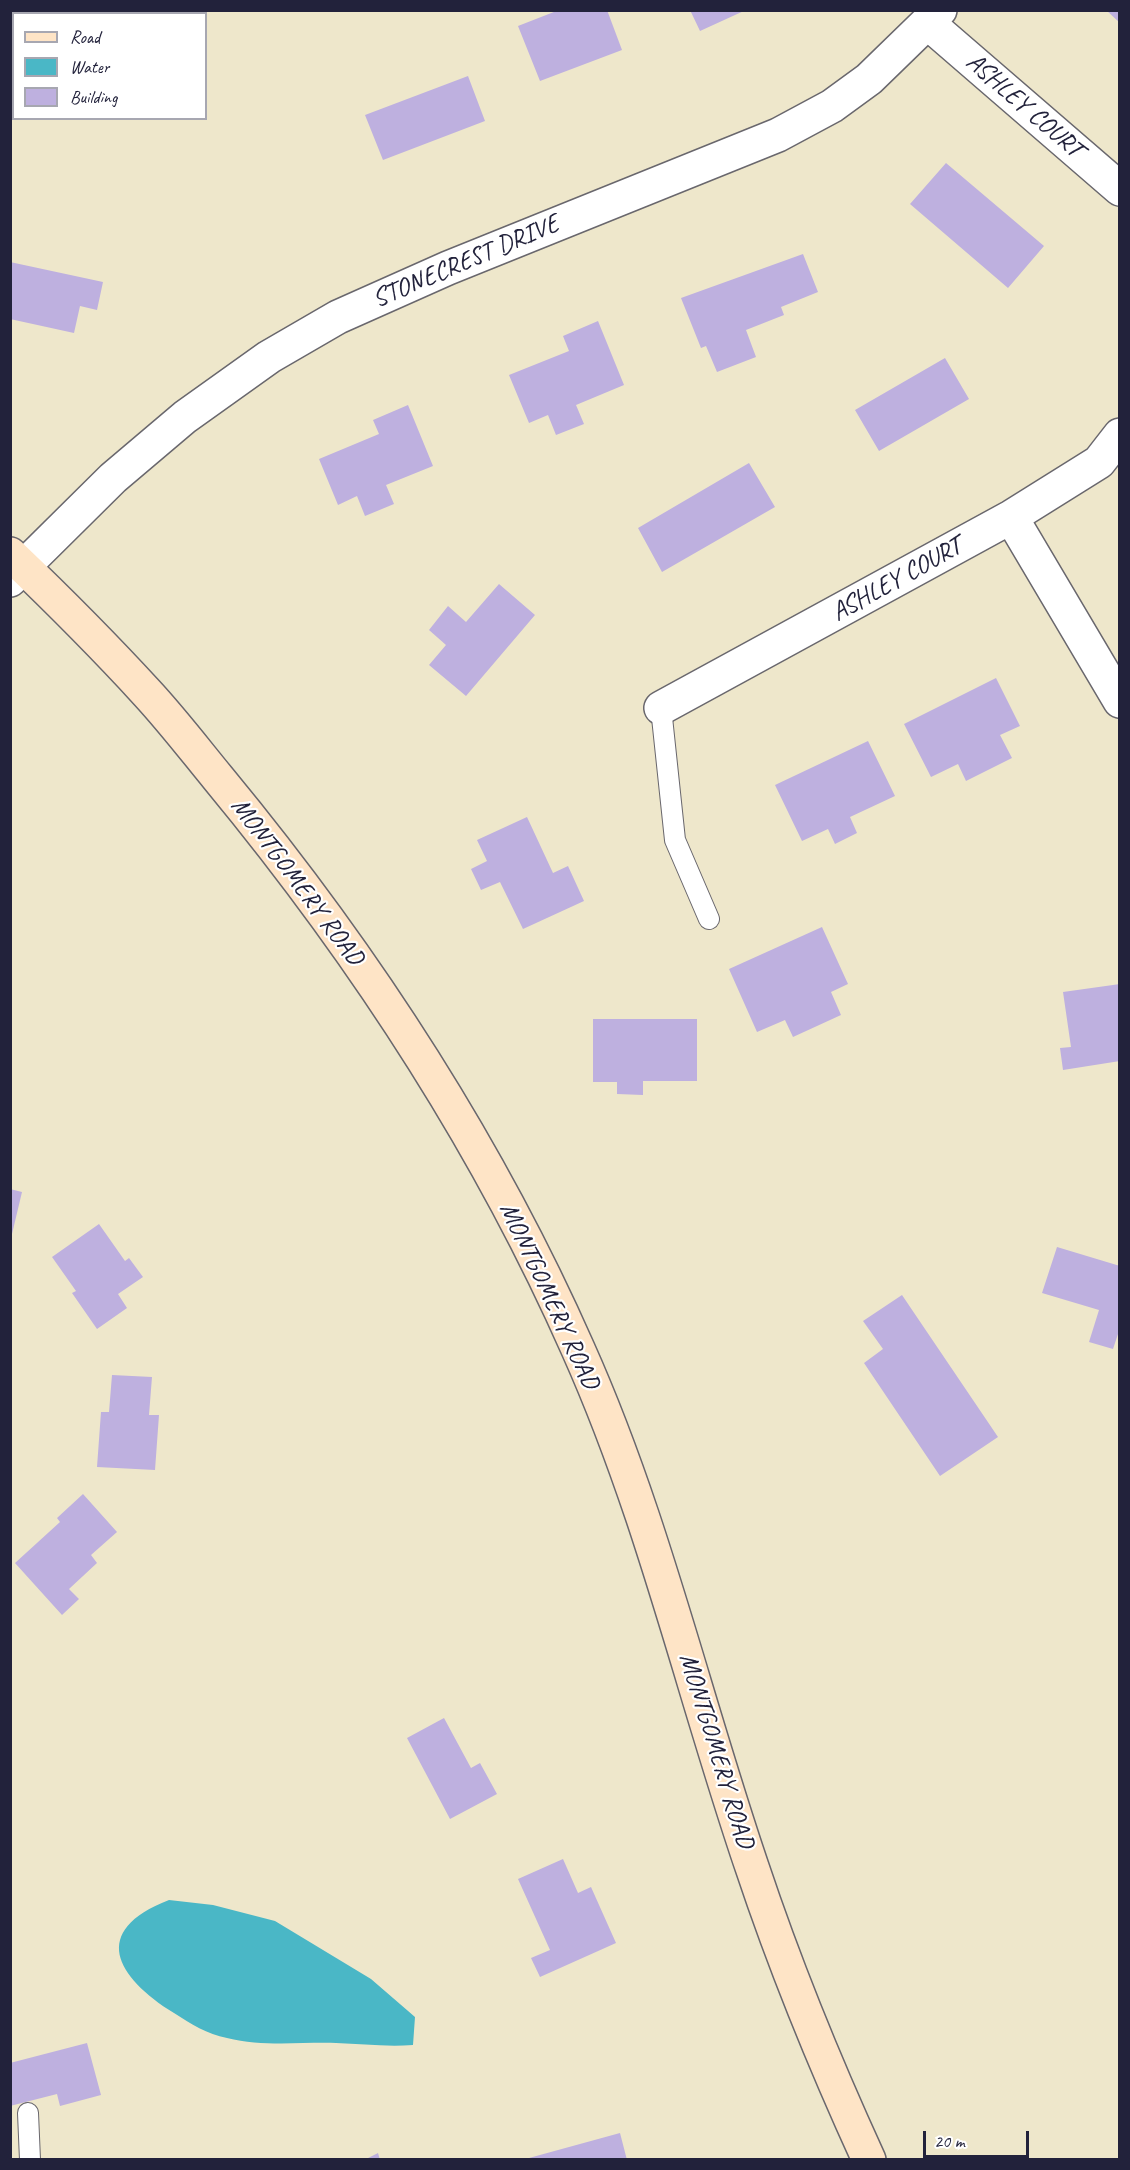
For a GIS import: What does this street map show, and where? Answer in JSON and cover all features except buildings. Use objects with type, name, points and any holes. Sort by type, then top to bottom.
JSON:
[{"type":"main road","name":"MONTGOMERY ROAD","points":[[15,567],[149,695],[248,814],[331,922],[425,1065],[512,1214],[579,1350],[636,1498],[669,1593],[751,1866],[804,2008],[869,2160]]},
{"type":"street","name":"ASHLEY COURT","points":[[934,17],[1119,189]]},
{"type":"street","name":"STONECREST DRIVE","points":[[15,567],[113,477],[185,417],[269,357],[338,317],[448,268],[778,135],[832,106],[869,79],[934,17]]},
{"type":"street","name":"ASHLEY COURT","points":[[662,708],[1011,517],[1099,462],[1119,435]]},
{"type":"street","points":[[1011,517],[1119,701]]},
{"type":"lane","points":[[662,708],[675,840],[709,919]]},
{"type":"lane","points":[[28,2113],[30,2160]]},
{"type":"water","points":[[169,1900],[213,1905],[275,1921],[371,1979],[415,2017],[413,2045],[281,2044],[241,2041],[206,2031],[187,2021],[154,1999],[138,1985],[126,1970],[120,1955],[120,1940],[128,1926],[144,1912]]}]
